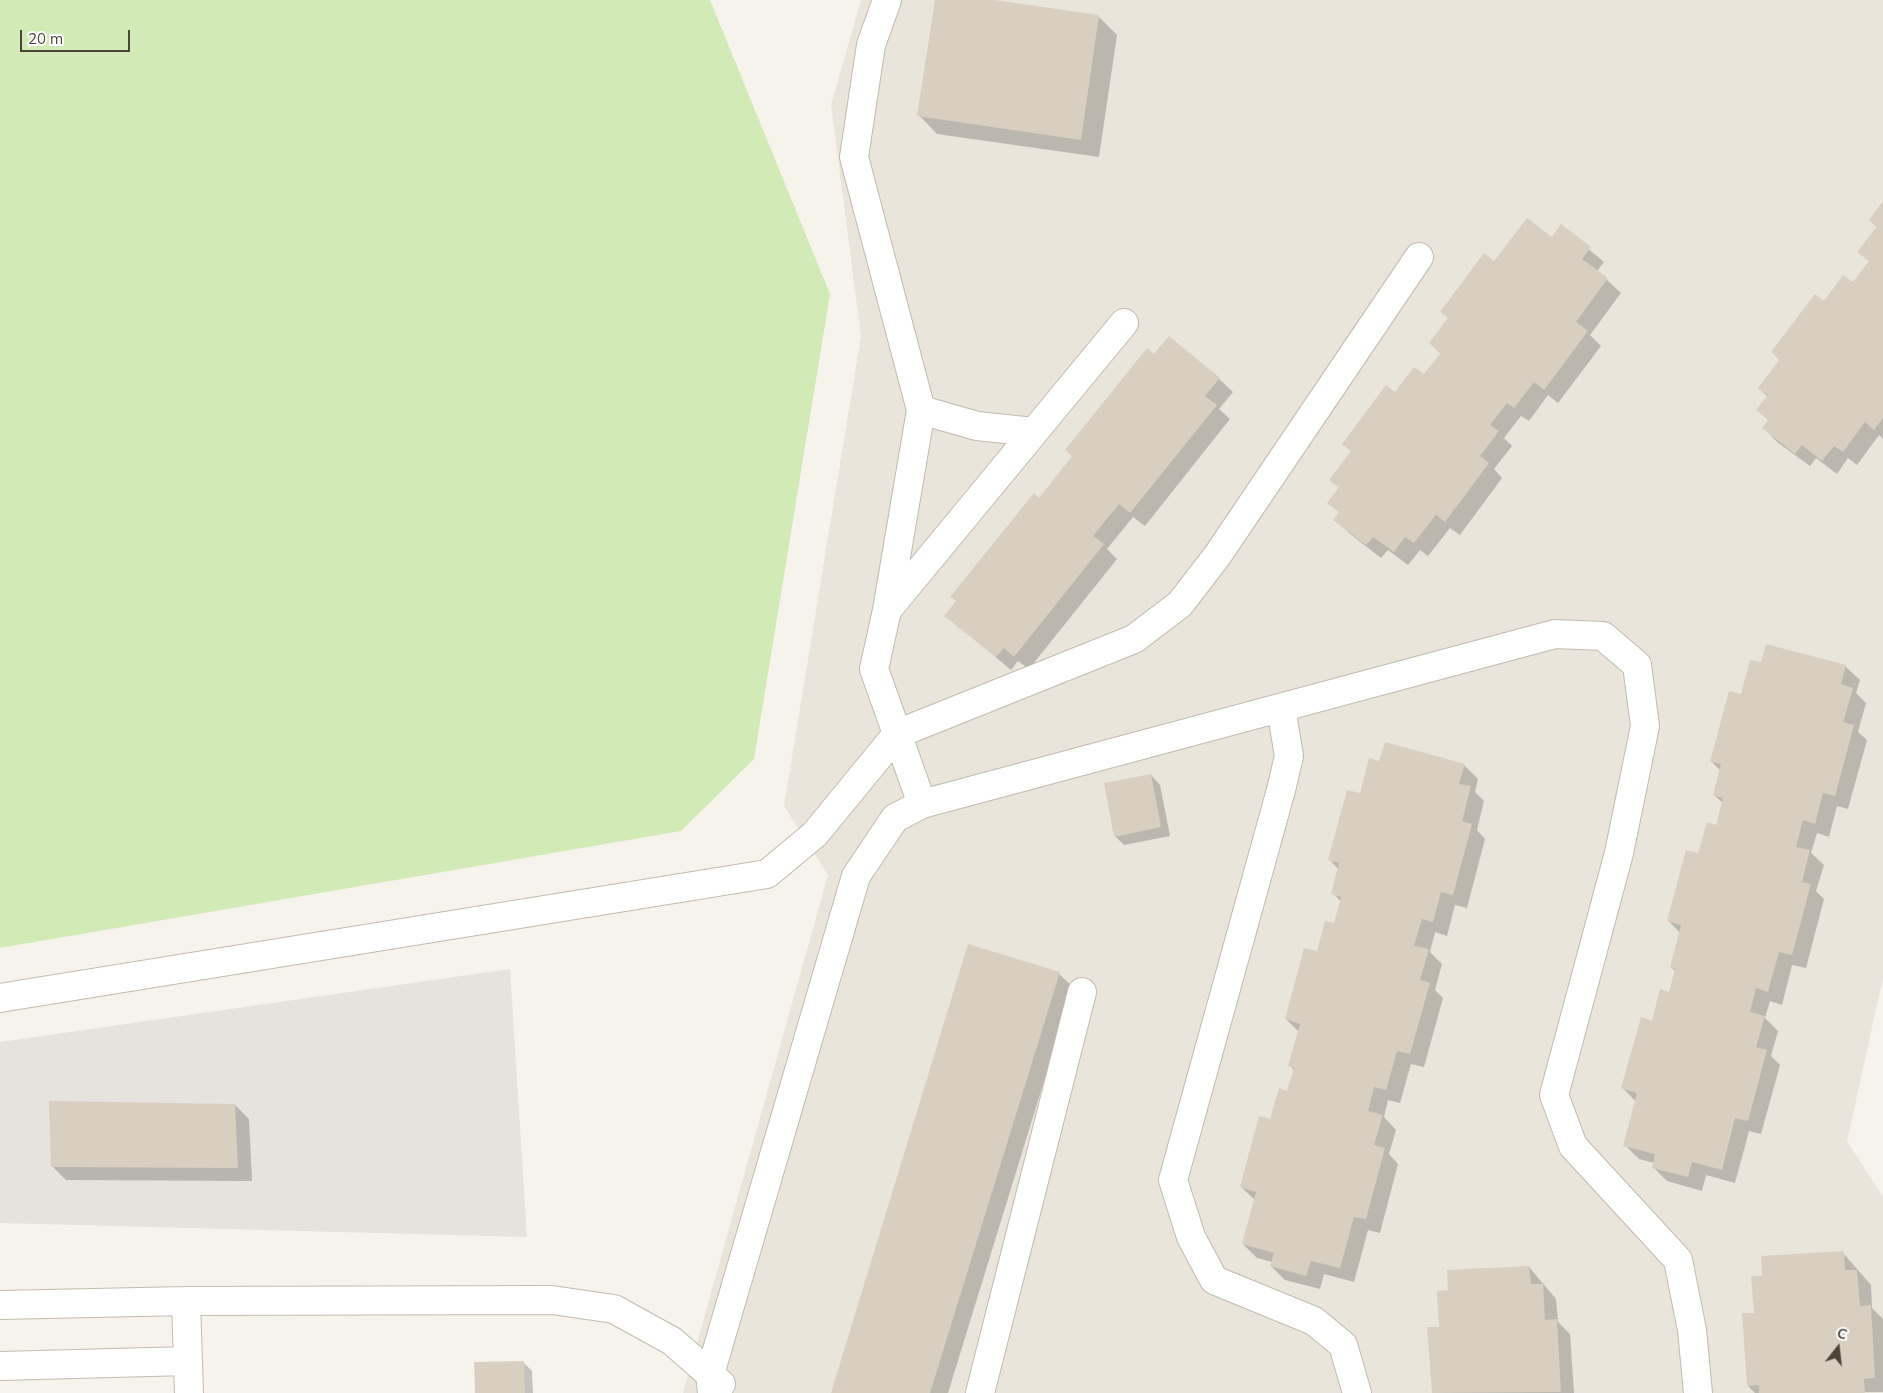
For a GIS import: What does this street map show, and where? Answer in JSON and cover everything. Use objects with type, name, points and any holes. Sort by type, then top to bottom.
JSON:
[{"type":"street","points":[[887,0],[871,45],[854,157],[921,410],[887,610],[874,669],[922,804]]},
{"type":"street","points":[[0,998],[767,874],[815,834],[897,734],[1134,639],[1180,604],[1217,556],[1419,256]]},
{"type":"street","points":[[887,610],[1124,323]]},
{"type":"street","points":[[921,410],[977,426],[1034,432]]},
{"type":"street","points":[[711,1383],[856,876],[895,818],[922,804],[1555,634],[1603,636],[1637,665],[1645,726],[1619,853],[1554,1095],[1573,1146],[1678,1260],[1692,1330],[1698,1393]]},
{"type":"street","points":[[1281,708],[1289,756],[1173,1180],[1191,1236],[1214,1280],[1314,1321],[1343,1345],[1358,1393]]},
{"type":"street","points":[[980,1393],[1082,992]]},
{"type":"street","points":[[0,1305],[552,1300],[614,1309],[672,1341],[711,1383],[730,1393]]},
{"type":"street","points":[[186,1302],[189,1393]]},
{"type":"street","points":[[0,1366],[188,1361]]},
{"type":"shaded area","points":[[861,0],[1883,0],[1883,978],[1847,1141],[1883,1197],[1883,1393],[683,1393],[828,875],[784,806],[861,336],[831,105]]},
{"type":"shaded area","points":[[510,969],[527,1237],[0,1223],[0,1042]]},
{"type":"green space","points":[[0,0],[710,0],[830,294],[754,759],[681,831],[0,948]]},
{"type":"building","points":[[935,0],[995,0],[1099,15],[1081,140],[917,116]]},
{"type":"building","points":[[1883,201],[1883,418],[1874,430],[1865,422],[1843,452],[1834,446],[1822,461],[1802,445],[1795,454],[1762,428],[1768,420],[1756,410],[1768,395],[1758,388],[1780,359],[1771,352],[1815,294],[1824,301],[1843,275],[1853,282],[1869,261],[1857,252],[1877,226],[1869,220]]},
{"type":"building","points":[[1527,218],[1552,237],[1561,224],[1591,247],[1582,259],[1608,278],[1576,322],[1588,331],[1544,390],[1534,382],[1514,408],[1507,403],[1490,425],[1499,431],[1480,456],[1489,463],[1445,522],[1436,515],[1414,543],[1405,537],[1394,552],[1373,537],[1366,545],[1333,520],[1339,512],[1327,503],[1339,487],[1329,480],[1351,451],[1342,444],[1386,385],[1395,392],[1414,367],[1424,374],[1441,353],[1429,343],[1448,318],[1440,312],[1484,253],[1494,261]]},
{"type":"building","points":[[1169,336],[1220,378],[1205,396],[1217,405],[1130,513],[1119,504],[1093,536],[1104,544],[1014,657],[1004,648],[996,657],[944,616],[956,601],[950,597],[1034,493],[1039,498],[1072,456],[1065,450],[1147,348],[1154,354]]},
{"type":"building","points":[[1766,644],[1846,665],[1841,684],[1853,688],[1843,722],[1854,725],[1835,796],[1823,793],[1815,824],[1803,820],[1796,847],[1810,850],[1802,882],[1811,884],[1792,955],[1779,952],[1768,992],[1756,988],[1750,1012],[1765,1016],[1756,1047],[1767,1050],[1748,1121],[1735,1118],[1722,1170],[1692,1162],[1688,1177],[1652,1168],[1655,1154],[1623,1146],[1637,1093],[1621,1088],[1641,1017],[1652,1021],[1660,989],[1669,992],[1675,969],[1670,967],[1681,925],[1667,921],[1686,850],[1698,853],[1707,822],[1716,825],[1723,798],[1713,795],[1721,764],[1710,762],[1729,691],[1741,694],[1750,660],[1761,662]]},
{"type":"building","points":[[1385,742],[1465,764],[1459,784],[1471,786],[1462,821],[1472,824],[1453,895],[1441,892],[1433,922],[1422,919],[1414,946],[1429,949],[1420,980],[1430,983],[1410,1054],[1397,1051],[1386,1090],[1374,1087],[1368,1111],[1383,1115],[1374,1145],[1385,1148],[1366,1219],[1354,1217],[1340,1268],[1311,1261],[1306,1276],[1270,1266],[1274,1253],[1242,1244],[1256,1192],[1240,1187],[1259,1116],[1270,1119],[1279,1088],[1287,1091],[1294,1068],[1288,1066],[1300,1024],[1285,1019],[1304,948],[1317,951],[1325,921],[1334,923],[1341,897],[1331,894],[1339,863],[1328,860],[1347,790],[1360,793],[1369,758],[1379,761]]},
{"type":"building","points":[[1151,774],[1161,827],[1114,837],[1104,783]]},
{"type":"building","points":[[968,944],[1060,972],[930,1393],[831,1393]]},
{"type":"building","points":[[49,1101],[235,1104],[238,1168],[51,1167]]},
{"type":"building","points":[[1844,1251],[1845,1270],[1857,1270],[1860,1306],[1871,1305],[1875,1378],[1864,1379],[1865,1393],[1759,1393],[1759,1385],[1747,1386],[1742,1313],[1754,1313],[1751,1276],[1762,1276],[1761,1256]]},
{"type":"building","points":[[1529,1266],[1531,1284],[1543,1284],[1545,1320],[1557,1319],[1561,1392],[1432,1393],[1427,1327],[1439,1327],[1437,1291],[1448,1290],[1447,1270]]},
{"type":"building","points":[[524,1361],[525,1393],[475,1393],[474,1362]]}]
